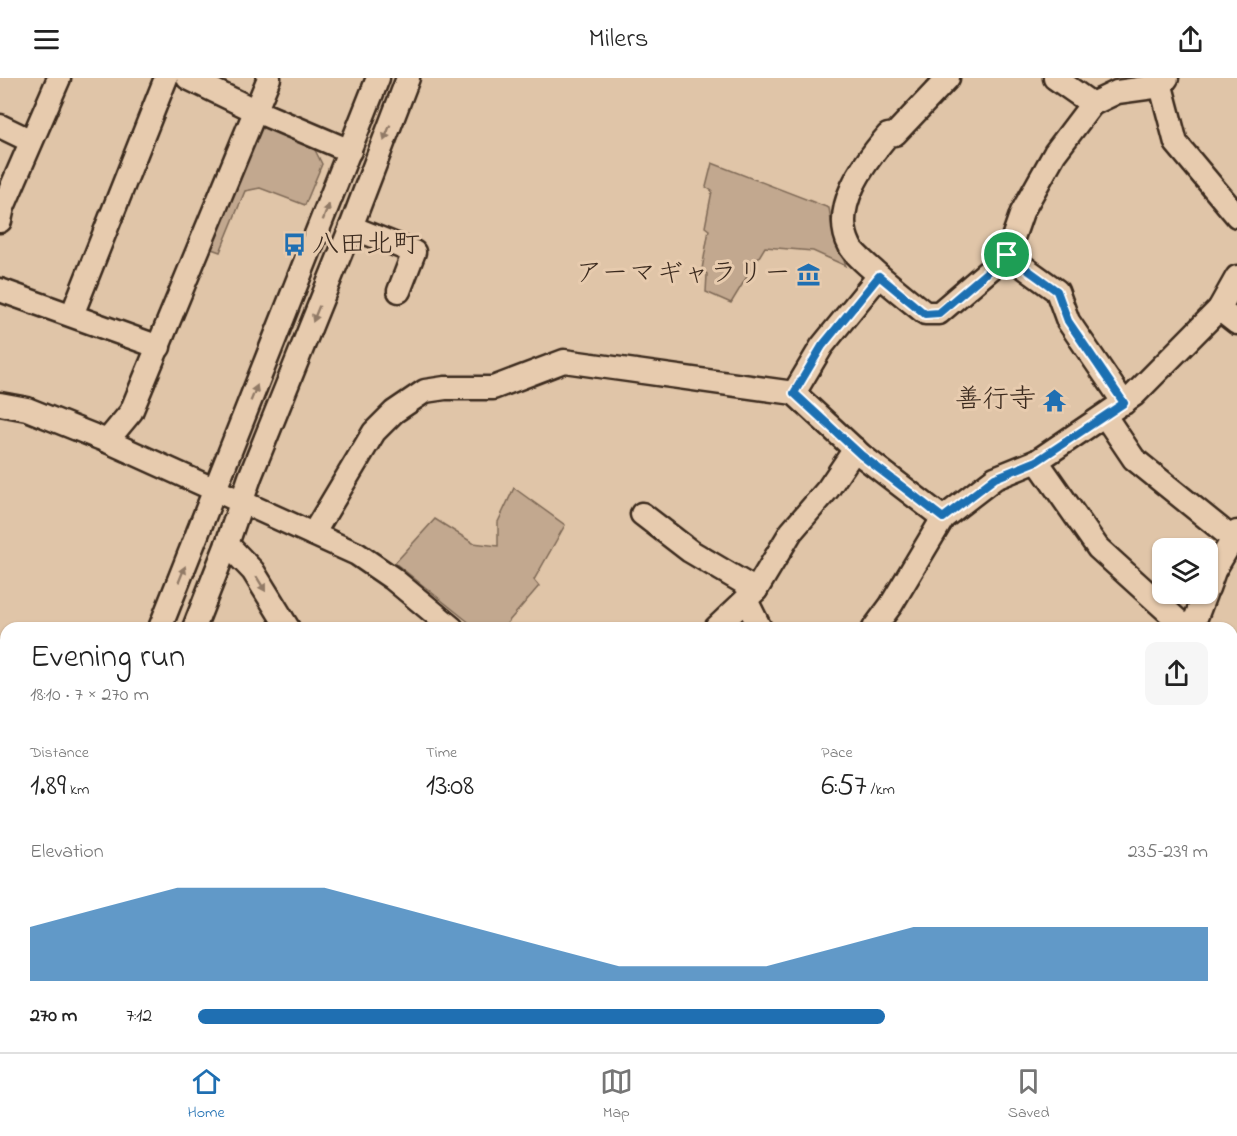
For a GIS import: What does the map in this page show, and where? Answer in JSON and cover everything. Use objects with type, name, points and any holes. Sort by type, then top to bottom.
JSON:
[{"type":"street","points":[[0,221],[3,207],[59,78]]},
{"type":"street","points":[[72,315],[166,78]]},
{"type":"street","points":[[188,78],[256,111],[350,151]]},
{"type":"street","points":[[107,441],[131,412],[269,78]]},
{"type":"street","points":[[162,622],[378,78]]},
{"type":"street","points":[[196,622],[241,501],[408,78]]},
{"type":"street","points":[[948,78],[895,134],[888,135],[867,160],[851,187],[844,215],[850,247],[879,276],[925,314],[939,313],[1007,255],[1022,212],[1055,153],[1092,104],[1117,93],[1164,82],[1176,143],[1237,216]]},
{"type":"street","points":[[1055,78],[1092,104]]},
{"type":"street","points":[[0,126],[31,141]]},
{"type":"street","points":[[351,227],[414,252],[399,291]]},
{"type":"street","points":[[1007,255],[1057,291],[1068,321],[1124,403]]},
{"type":"street","points":[[794,393],[822,346],[879,276]]},
{"type":"street","points":[[878,622],[943,518],[995,478],[1037,461],[1134,395],[1219,309],[1237,277]]},
{"type":"street","points":[[0,290],[159,347]]},
{"type":"street","points":[[1219,309],[1237,323]]},
{"type":"street","points":[[313,534],[374,432],[394,412],[425,391],[445,388],[493,388],[564,360],[794,393],[855,449],[943,518]]},
{"type":"street","points":[[0,404],[27,409],[107,441],[357,554],[392,578],[445,622]]},
{"type":"street","points":[[1105,416],[1134,459],[1235,536],[1218,564]]},
{"type":"street","points":[[722,622],[751,595],[791,532],[828,489],[855,449]]},
{"type":"street","points":[[1037,461],[1098,548],[1179,622]]},
{"type":"street","points":[[642,514],[751,595],[758,622]]},
{"type":"street","points":[[227,544],[253,572],[284,622]]},
{"type":"street","points":[[1194,622],[1201,604]]},
{"type":"shaded area","points":[[263,126],[314,148],[322,164],[305,205],[260,188],[245,191],[220,252],[206,247],[255,128]]},
{"type":"shaded area","points":[[712,163],[829,208],[833,233],[846,266],[813,251],[765,247],[731,303],[706,292],[707,274],[702,269],[709,230],[705,227],[712,191],[706,187]]},
{"type":"shaded area","points":[[514,488],[565,525],[534,580],[539,586],[508,622],[469,622],[395,563],[435,519],[473,543],[498,546],[498,522]]},
{"type":"place","name":"八田北町","points":[[294,245]]},
{"type":"place","name":"アーマギャラリー","points":[[809,274]]},
{"type":"place","name":"善行寺","points":[[1054,400]]},
{"type":"route","points":[[1007,255],[1057,291],[1068,321],[1124,403],[1037,461],[995,478],[943,518],[861,455],[794,393],[822,346],[879,276],[925,314],[939,313],[1007,255]]}]
